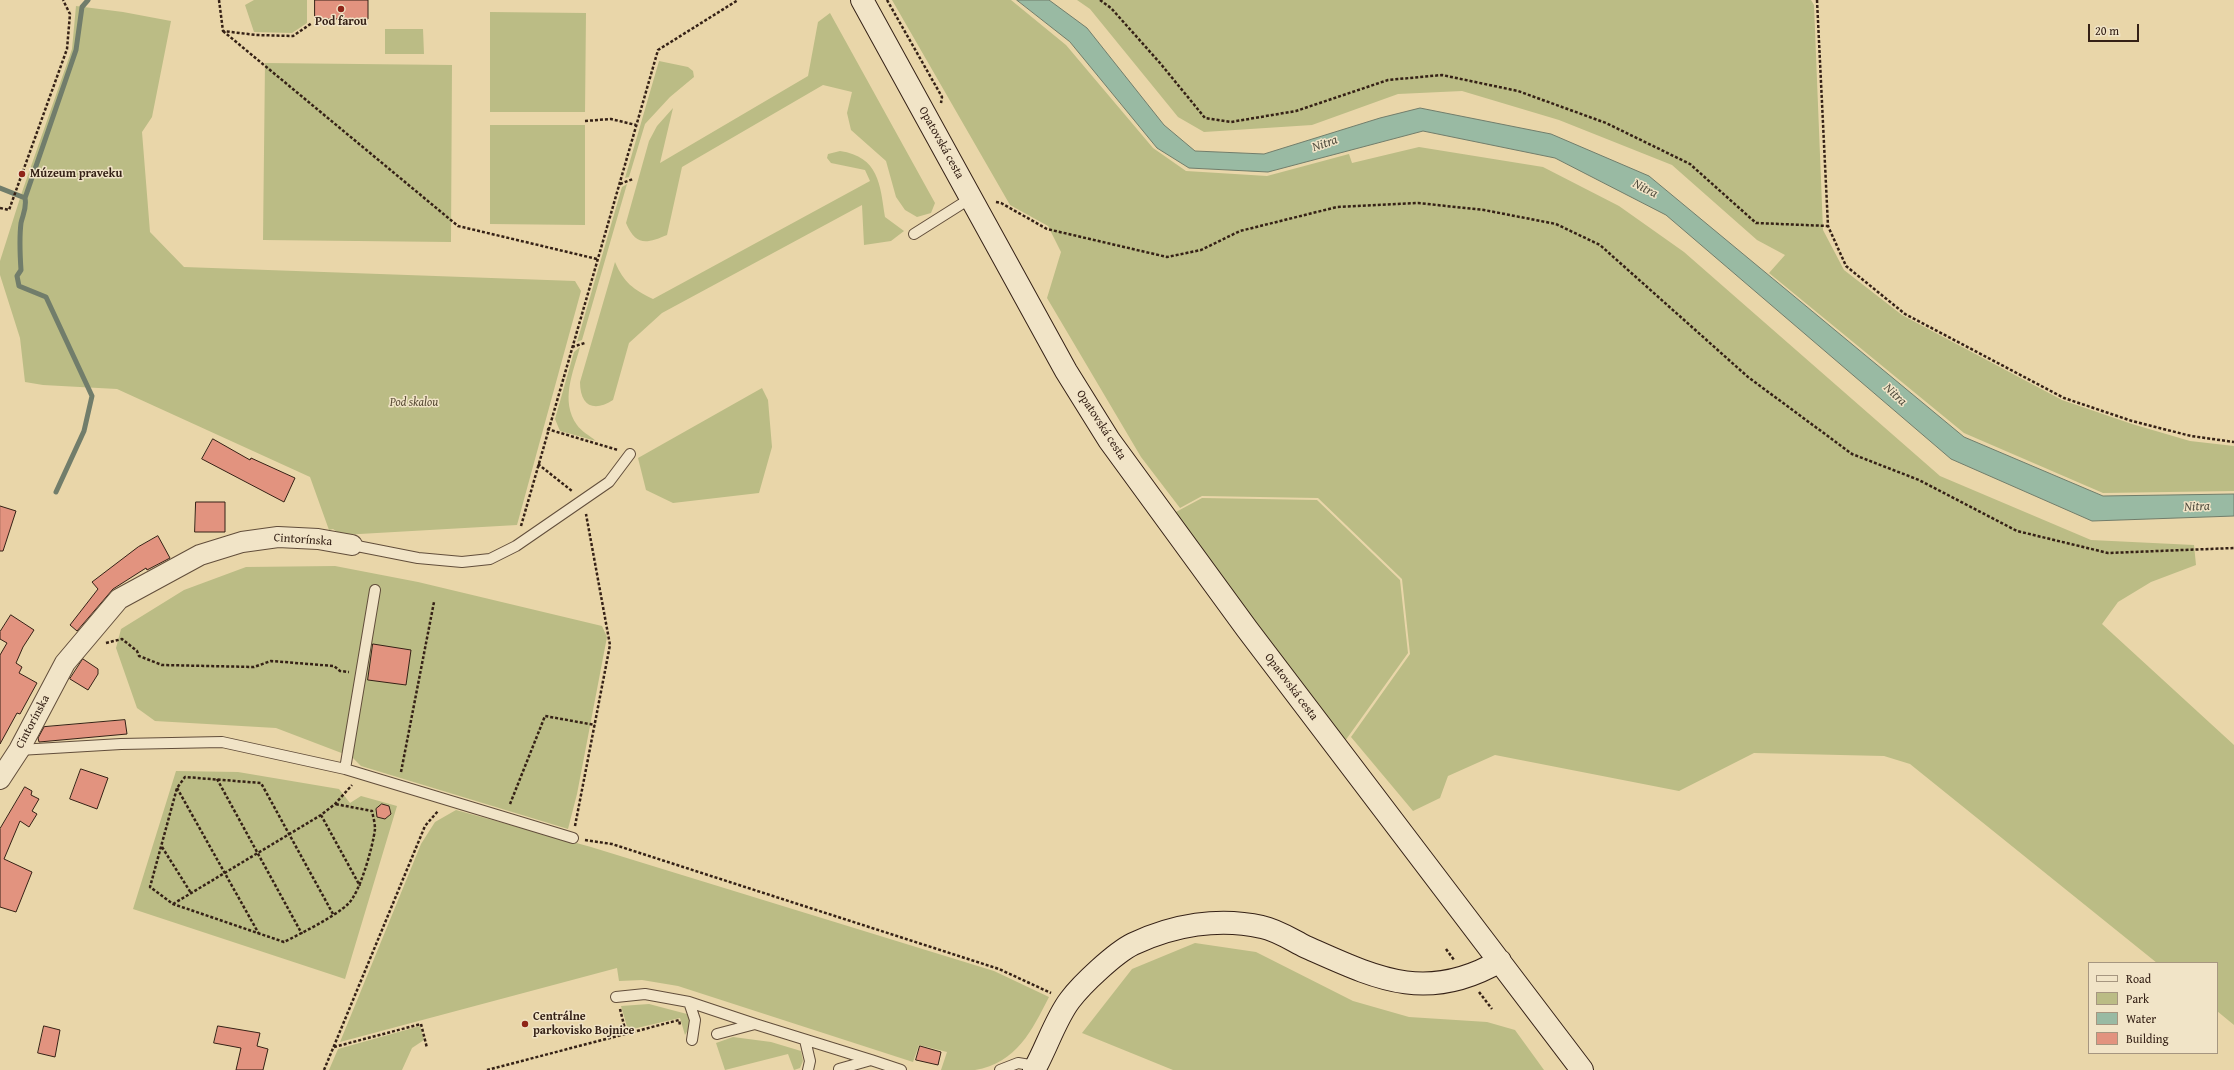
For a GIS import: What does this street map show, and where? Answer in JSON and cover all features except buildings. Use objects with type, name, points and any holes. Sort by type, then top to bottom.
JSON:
[{"type":"street","name":"Opatovská cesta","points":[[862,0],[1066,371],[1109,440],[1247,629],[1582,1070]]},
{"type":"street","name":"Cintorínska","points":[[0,779],[19,750],[65,663],[119,599],[200,555],[242,542],[278,537],[318,539],[352,545]]},
{"type":"street","points":[[1035,1068],[1068,1003],[1101,969],[1132,945],[1162,932],[1197,924],[1228,922],[1263,927],[1368,975],[1418,985],[1468,978],[1500,961]]},
{"type":"lane","points":[[914,234],[972,198]]},
{"type":"lane","name":"Cintorínska","points":[[352,545],[418,558],[462,562],[490,559],[516,546],[609,482],[630,454]]},
{"type":"lane","points":[[345,769],[375,590]]},
{"type":"lane","points":[[19,750],[120,744],[222,742],[345,769],[573,838]]},
{"type":"lane","points":[[616,997],[645,994],[688,1002],[902,1070]]},
{"type":"lane","points":[[688,1002],[695,1020],[692,1040]]},
{"type":"lane","points":[[718,1034],[755,1024]]},
{"type":"lane","points":[[805,1040],[810,1061],[808,1070]]},
{"type":"lane","points":[[839,1069],[871,1060]]},
{"type":"lane","points":[[1000,1070],[1018,1063],[1035,1068]]},
{"type":"path","points":[[0,208],[9,210],[68,49],[70,14],[63,0]]},
{"type":"path","points":[[219,0],[223,31],[458,226],[597,259]]},
{"type":"path","points":[[516,546],[547,429],[658,50],[738,0]]},
{"type":"path","points":[[1100,0],[1111,8],[1160,62],[1205,118],[1231,122],[1274,115],[1296,111],[1388,80],[1442,75],[1525,94],[1606,123],[1690,164],[1756,223],[1828,226]]},
{"type":"path","points":[[1818,0],[1828,226],[1846,266],[1906,314],[2064,398],[2132,421],[2191,436],[2234,442]]},
{"type":"path","points":[[223,31],[256,36],[293,36],[312,23]]},
{"type":"path","points":[[585,121],[611,119],[636,125]]},
{"type":"path","points":[[619,184],[633,179]]},
{"type":"path","points":[[972,198],[1001,203],[1048,229],[1167,257],[1201,250],[1240,231],[1337,207],[1418,203],[1484,210],[1556,224],[1600,245],[1748,377],[1852,454],[1919,480],[2018,531],[2108,553],[2234,548]]},
{"type":"path","points":[[571,347],[585,343]]},
{"type":"path","points":[[547,429],[630,454]]},
{"type":"path","points":[[538,464],[583,499],[610,645],[573,838],[612,844],[999,969],[1068,1003]]},
{"type":"path","points":[[401,773],[434,602]]},
{"type":"path","points":[[116,640],[122,638],[137,651],[139,656],[162,665],[254,667],[271,661],[334,666],[340,671],[353,673]]},
{"type":"path","points":[[511,804],[545,716],[595,725]]},
{"type":"path","points":[[174,904],[321,815],[335,804],[361,774]]},
{"type":"path","points":[[333,914],[261,783],[185,777],[177,788],[150,887],[174,904],[259,935],[284,942],[302,934],[333,914],[348,904],[360,886],[375,828],[372,811],[335,804]]},
{"type":"path","points":[[217,779],[302,934]]},
{"type":"path","points":[[177,788],[259,935]]},
{"type":"path","points":[[324,1070],[425,826],[448,800]]},
{"type":"path","points":[[321,815],[360,886]]},
{"type":"path","points":[[162,847],[191,893]]},
{"type":"path","points":[[487,1070],[678,1020],[681,1027]]},
{"type":"path","points":[[333,1047],[421,1024],[427,1048]]},
{"type":"green space","points":[[254,0],[307,0],[307,23],[292,33],[254,32],[245,5]]},
{"type":"green space","points":[[892,0],[1011,0],[1066,45],[1153,148],[1186,171],[1267,176],[1349,154],[1352,163],[1419,147],[1543,167],[1619,206],[1684,252],[1940,476],[2091,540],[2194,545],[2196,565],[2151,582],[2118,602],[2102,624],[2234,745],[2234,1025],[2218,1012],[2218,962],[2156,962],[1910,764],[1884,756],[1754,753],[1679,791],[1495,755],[1448,776],[1440,798],[1413,811],[1351,737],[1410,654],[1402,579],[1318,498],[1202,496],[1180,508],[1141,457],[1047,298],[1061,252],[1048,226],[1010,205]]},
{"type":"green space","points":[[1077,0],[1811,0],[1814,5],[1823,230],[1844,270],[1902,315],[2062,400],[2132,424],[2190,441],[2234,446],[2234,491],[2103,493],[1964,433],[1769,273],[1785,255],[1757,240],[1672,165],[1559,120],[1462,91],[1398,94],[1312,125],[1204,132],[1178,117],[1090,9]]},
{"type":"green space","name":"Pod skalou","points":[[76,6],[123,12],[171,21],[152,117],[142,132],[150,232],[184,267],[575,281],[581,291],[517,525],[342,535],[333,529],[329,530],[310,477],[117,389],[43,385],[25,382],[20,338],[0,275],[0,261],[21,195],[72,49]]},
{"type":"green space","points":[[490,12],[586,13],[585,112],[490,112]]},
{"type":"green space","points":[[830,13],[935,203],[931,213],[917,217],[905,210],[896,197],[886,161],[851,130],[847,113],[852,92],[823,85],[682,167],[667,235],[647,241],[642,241],[634,236],[626,223],[649,141],[657,126],[673,108],[660,163],[808,76],[818,22]]},
{"type":"green space","points":[[385,29],[423,29],[424,54],[385,54]]},
{"type":"green space","points":[[659,61],[688,67],[693,71],[694,77],[670,97],[645,124],[629,177],[625,178]]},
{"type":"green space","points":[[265,63],[452,65],[451,242],[263,240]]},
{"type":"green space","points":[[490,125],[585,125],[585,225],[490,224]]},
{"type":"green space","points":[[840,151],[853,154],[863,159],[870,166],[879,183],[885,217],[904,231],[891,241],[864,245],[862,205],[662,313],[629,343],[613,400],[599,406],[594,406],[585,401],[582,396],[580,382],[615,262],[618,269],[630,285],[653,299],[870,181],[865,170],[831,163],[827,158],[828,154]]},
{"type":"green space","points":[[627,184],[582,340],[577,342],[622,187]]},
{"type":"green space","points":[[580,347],[571,377],[569,406],[577,425],[596,441],[560,431],[555,419],[574,352]]},
{"type":"green space","points":[[762,388],[768,400],[772,447],[759,493],[673,503],[646,490],[638,458]]},
{"type":"green space","points":[[1202,498],[1317,500],[1400,580],[1408,653],[1345,741],[1174,513]]},
{"type":"green space","points":[[335,566],[418,582],[602,626],[607,637],[577,794],[568,829],[361,766],[352,757],[276,728],[155,721],[137,708],[116,648],[121,629],[184,590],[246,567]]},
{"type":"green space","points":[[176,771],[238,772],[339,789],[350,803],[361,796],[397,806],[345,979],[133,909]]},
{"type":"green space","points":[[456,810],[591,847],[994,971],[1049,997],[1029,1033],[1012,1053],[990,1066],[975,1070],[941,1070],[947,1052],[919,1045],[913,1062],[678,986],[642,980],[619,981],[617,968],[340,1042],[421,844],[435,822]]},
{"type":"green space","points":[[1195,943],[1256,952],[1353,1001],[1409,1017],[1487,1022],[1515,1030],[1544,1070],[1173,1070],[1082,1033],[1132,969]]},
{"type":"green space","points":[[649,1004],[687,1014],[689,1024],[685,1035],[680,1018],[628,1030],[621,1006]]},
{"type":"green space","points":[[420,1026],[424,1040],[412,1048],[402,1070],[329,1070],[338,1049]]},
{"type":"green space","points":[[733,1037],[771,1042],[801,1051],[803,1061],[800,1068],[794,1070],[788,1054],[725,1070],[716,1043]]},
{"type":"water","name":"Nitra","points":[[1017,0],[1049,0],[1087,28],[1164,125],[1195,151],[1264,154],[1380,118],[1420,108],[1551,134],[1649,176],[1964,437],[2103,496],[2234,494],[2234,516],[2092,521],[1951,459],[1666,215],[1555,158],[1423,131],[1268,172],[1189,168],[1157,148],[1070,42]]},
{"type":"waterway","points":[[56,492],[84,431],[92,396],[46,297],[19,286],[17,276],[21,270],[20,235],[21,223],[25,208],[25,198],[76,50],[82,7],[88,0]]},
{"type":"waterway","points":[[0,188],[25,198]]},
{"type":"place","name":"Pod farou","points":[[341,9]]},
{"type":"place","name":"Múzeum praveku","points":[[22,174]]},
{"type":"place","name":"Centrálne parkovisko Bojnice","points":[[525,1024]]}]
